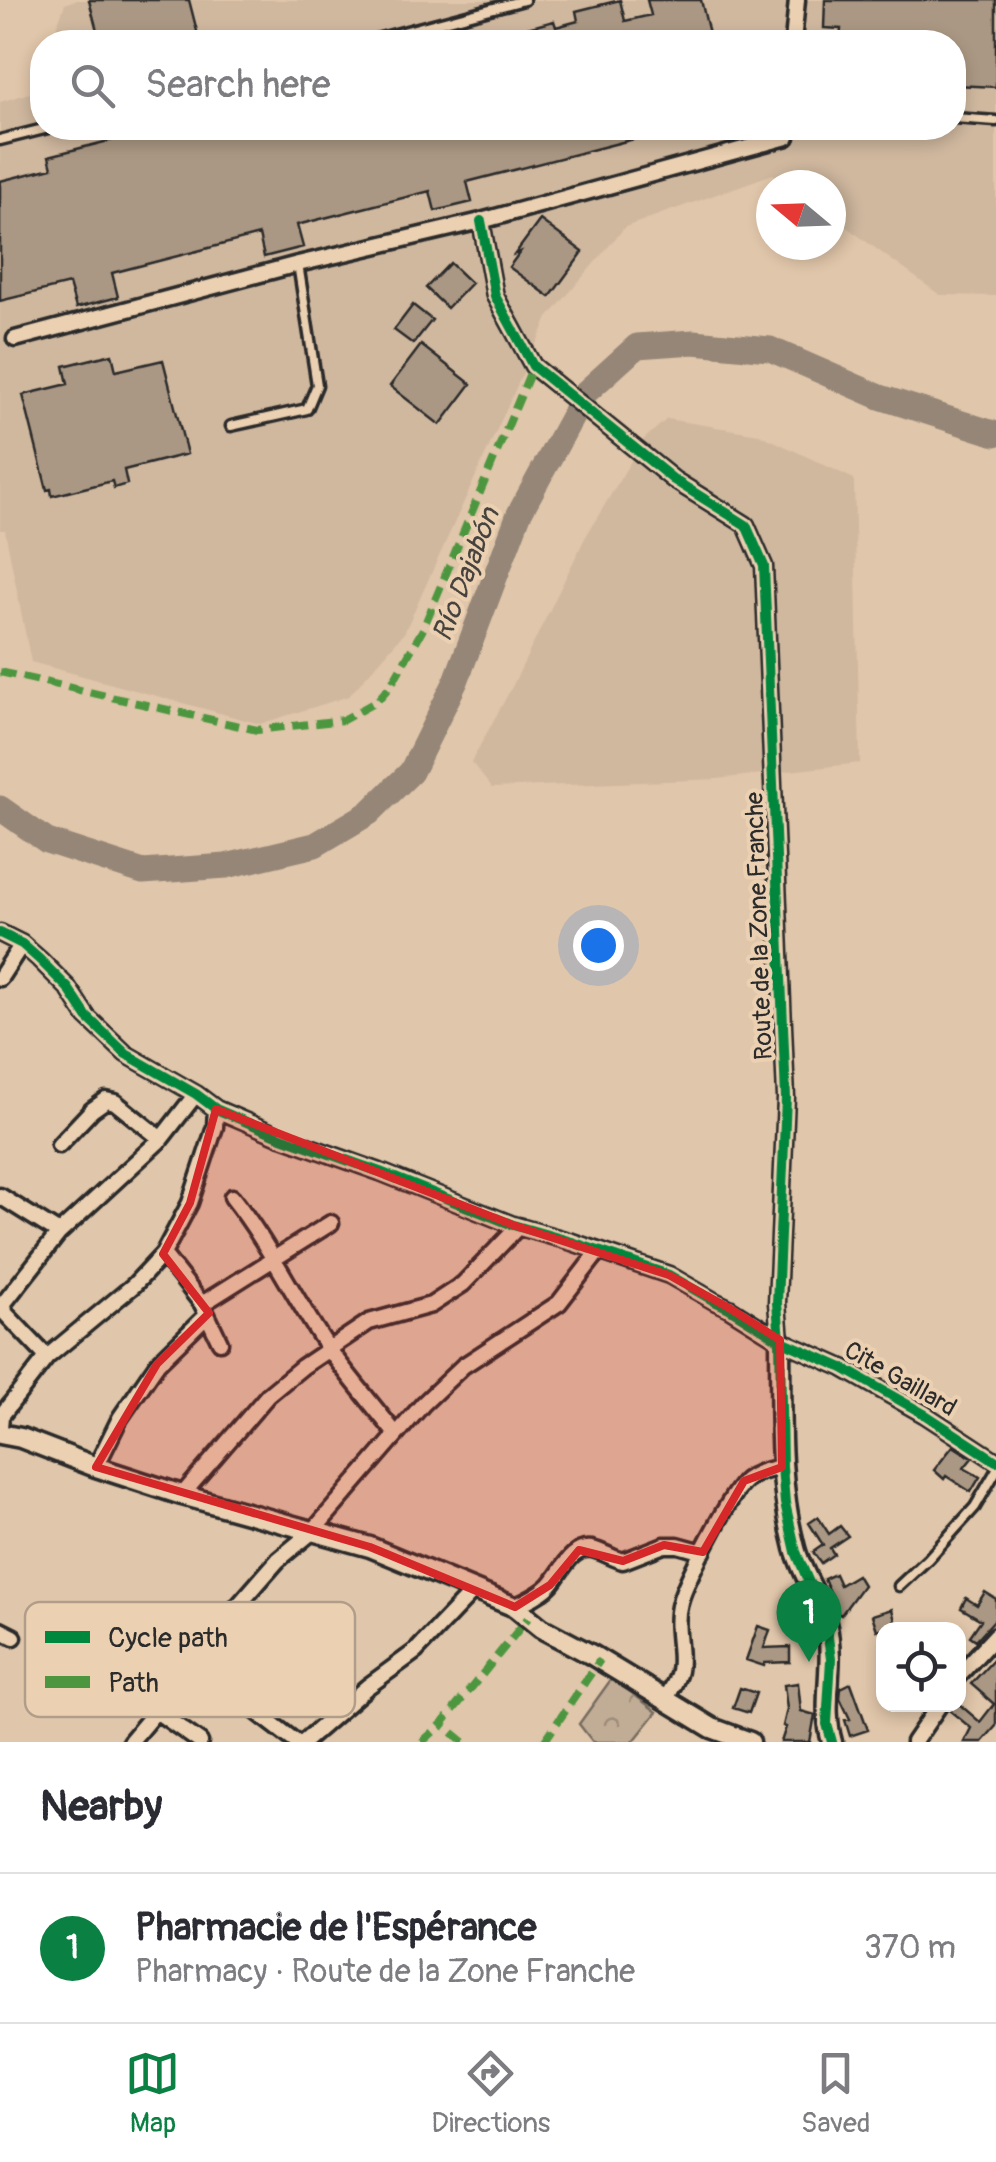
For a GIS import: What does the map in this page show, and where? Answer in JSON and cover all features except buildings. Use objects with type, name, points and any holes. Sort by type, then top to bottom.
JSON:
[{"type":"street","points":[[795,30],[796,0]]},
{"type":"street","points":[[8,340],[298,264],[482,222],[776,140]]},
{"type":"street","name":"Route de la Zone Franche","points":[[482,222],[495,296],[533,366],[674,480],[746,524],[764,566],[786,1098],[777,1303],[782,1467],[796,1552],[826,1624],[831,1659],[826,1724],[832,1742]]},
{"type":"street","name":"Cite Gaillard","points":[[0,933],[22,944],[68,988],[87,1017],[126,1054],[216,1109],[519,1226],[669,1276],[780,1340],[843,1368],[996,1461]]},
{"type":"street","points":[[0,978],[22,944]]},
{"type":"street","points":[[47,1356],[5,1313],[4,1302],[58,1233],[161,1139],[196,1094]]},
{"type":"street","points":[[58,1144],[106,1100],[116,1102],[161,1139]]},
{"type":"street","points":[[216,1109],[215,1127],[190,1202],[163,1254],[134,1286],[47,1356],[2,1416],[0,1430],[182,1495],[370,1547],[515,1607],[552,1634],[712,1728],[750,1742]]},
{"type":"street","points":[[0,1196],[58,1233]]},
{"type":"street","points":[[232,1197],[255,1226],[329,1349],[396,1434]]},
{"type":"street","points":[[96,1467],[120,1418],[157,1364],[204,1309],[331,1224]]},
{"type":"street","points":[[182,1495],[268,1395],[302,1367],[369,1322],[431,1304],[463,1284],[519,1226]]},
{"type":"street","points":[[241,1602],[278,1560],[312,1531],[423,1404],[463,1366],[559,1302],[599,1251]]},
{"type":"street","points":[[163,1254],[204,1309],[220,1342]]},
{"type":"street","points":[[666,1699],[679,1670],[676,1626],[680,1600],[703,1552],[744,1481],[764,1470],[782,1467]]},
{"type":"street","points":[[515,1607],[550,1585],[580,1550],[590,1549],[623,1561],[664,1546],[678,1545],[703,1552]]},
{"type":"street","points":[[355,1697],[416,1651],[474,1590]]},
{"type":"street","points":[[966,1668],[996,1636]]},
{"type":"street","points":[[914,1742],[935,1712]]},
{"type":"street","points":[[130,1742],[151,1717]]},
{"type":"street","points":[[165,1717],[200,1742]]},
{"type":"street","points":[[264,1717],[296,1742]]},
{"type":"street","points":[[304,1742],[333,1717]]},
{"type":"lane","points":[[410,30],[524,0]]},
{"type":"lane","points":[[966,119],[996,121]]},
{"type":"lane","points":[[0,140],[30,132]]},
{"type":"lane","points":[[231,426],[307,409],[317,385],[298,264]]},
{"type":"lane","points":[[898,1586],[928,1560],[975,1507],[996,1471]]},
{"type":"highlighted area","points":[[216,1109],[513,1225],[669,1275],[780,1340],[782,1467],[744,1481],[703,1552],[664,1545],[623,1561],[579,1550],[550,1585],[515,1607],[370,1547],[96,1467],[157,1364],[209,1313],[163,1254],[190,1203]]},
{"type":"shaded area","points":[[75,0],[996,0],[996,296],[940,295],[846,227],[846,170],[756,170],[756,180],[625,227],[548,318],[404,633],[349,696],[260,724],[31,662],[5,530],[0,530],[0,102],[30,93],[30,140],[966,140],[966,30],[55,30],[65,4]]},
{"type":"shaded area","points":[[667,419],[759,434],[854,479],[860,763],[717,779],[492,788],[471,762],[585,538],[644,439]]},
{"type":"green space","points":[[612,1678],[657,1712],[633,1742],[593,1742],[579,1724]]},
{"type":"waterway","name":"Río Dajabón","points":[[0,808],[47,841],[143,872],[226,866],[315,845],[369,813],[411,772],[456,681],[519,514],[585,393],[637,346],[694,342],[770,349],[880,397],[996,434]]},
{"type":"marked path","points":[[0,672],[257,730],[343,720],[377,701],[391,685],[422,631],[533,366]]},
{"type":"marked path","points":[[464,1742],[442,1724],[528,1618]]},
{"type":"marked path","points":[[544,1742],[600,1660]]},
{"type":"marked path","points":[[422,1742],[442,1724]]},
{"type":"cycle path","points":[[481,221],[495,296],[533,366],[674,480],[746,525],[764,566],[786,1098],[777,1303],[782,1467],[796,1552],[826,1623],[831,1659],[827,1724],[832,1742]]},
{"type":"cycle path","points":[[0,933],[22,944],[39,959],[68,988],[87,1017],[126,1054],[216,1109],[513,1225],[669,1275],[780,1340],[843,1368],[924,1414],[996,1461]]},
{"type":"place","name":"Pharmacie de l'Espérance","points":[[809,1662]]}]
